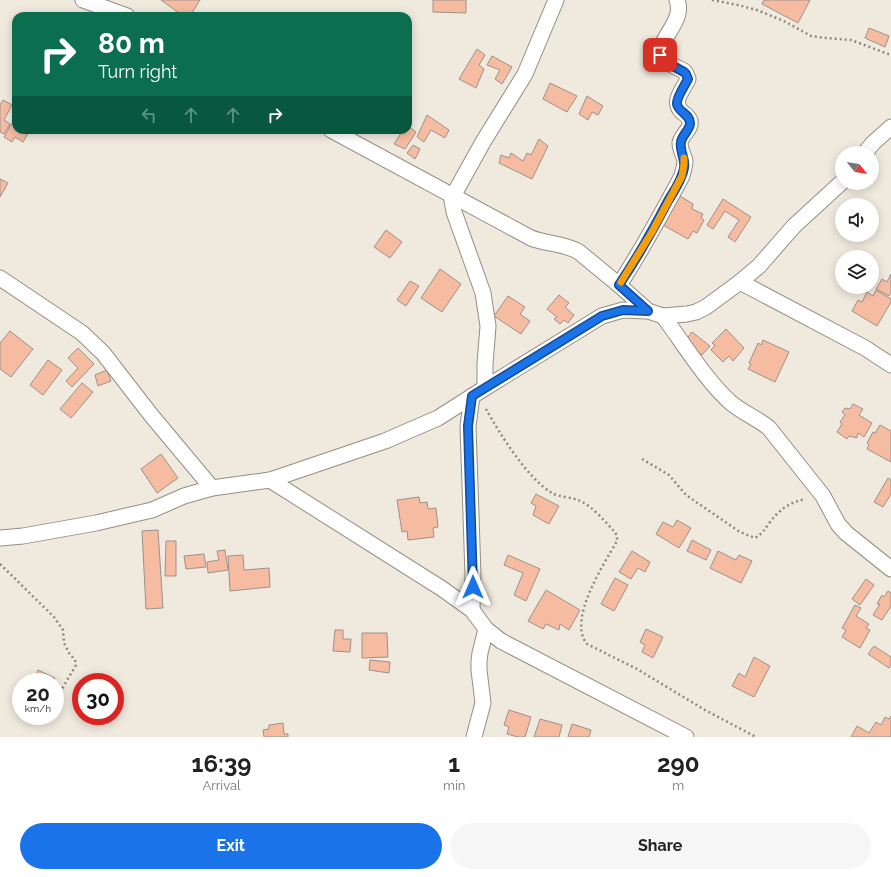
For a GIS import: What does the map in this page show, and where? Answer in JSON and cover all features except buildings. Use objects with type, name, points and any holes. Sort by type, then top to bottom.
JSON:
[{"type":"street","points":[[83,0],[116,12]]},
{"type":"street","points":[[472,610],[473,575],[468,426],[485,364],[488,326],[483,293],[454,212],[452,196],[525,74],[556,0]]},
{"type":"street","points":[[619,285],[652,232],[682,176],[684,169],[685,160],[680,143],[690,126],[690,122],[689,118],[678,108],[677,103],[688,79],[684,72],[662,60],[660,55],[662,47],[677,18],[679,10],[677,0]]},
{"type":"street","points":[[870,146],[891,127]]},
{"type":"street","points":[[338,134],[531,238],[541,242],[572,248],[579,252],[648,311]]},
{"type":"street","points":[[0,538],[23,536],[96,523],[152,510],[184,496],[212,488],[270,480],[385,441],[438,418],[602,316],[623,310],[648,311],[663,316],[696,312],[706,307],[759,266],[794,226],[835,188]]},
{"type":"street","points":[[0,278],[82,333],[103,353],[151,415],[212,488]]},
{"type":"street","points":[[740,282],[890,360]]},
{"type":"street","points":[[663,316],[713,384],[731,403],[769,428],[823,496],[838,524],[846,533],[891,569]]},
{"type":"street","points":[[270,480],[385,552],[472,610],[486,629],[501,641],[686,737]]},
{"type":"street","points":[[474,737],[483,702],[479,666],[480,653],[486,629]]},
{"type":"path","points":[[712,0],[757,10],[786,22],[811,36],[851,40],[891,55]]},
{"type":"path","points":[[478,392],[511,449],[538,481],[553,494],[583,502],[591,507],[617,536],[617,541],[589,593],[581,622],[584,640],[587,644],[637,669],[705,710],[756,737]]},
{"type":"path","points":[[642,459],[669,476],[686,495],[740,532],[755,538],[762,534],[781,510],[790,504],[823,496]]},
{"type":"path","points":[[0,564],[54,617],[63,630],[64,643],[75,660],[76,665],[64,686]]},
{"type":"slow traffic","points":[[621,282],[639,255],[682,176],[684,169],[684,158]]},
{"type":"route","points":[[473,587],[468,426],[472,396],[602,316],[623,310],[648,311],[619,285],[639,255],[682,176],[685,160],[680,147],[682,138],[690,126],[689,118],[678,108],[677,103],[688,79],[686,74],[662,60],[660,55]]}]
